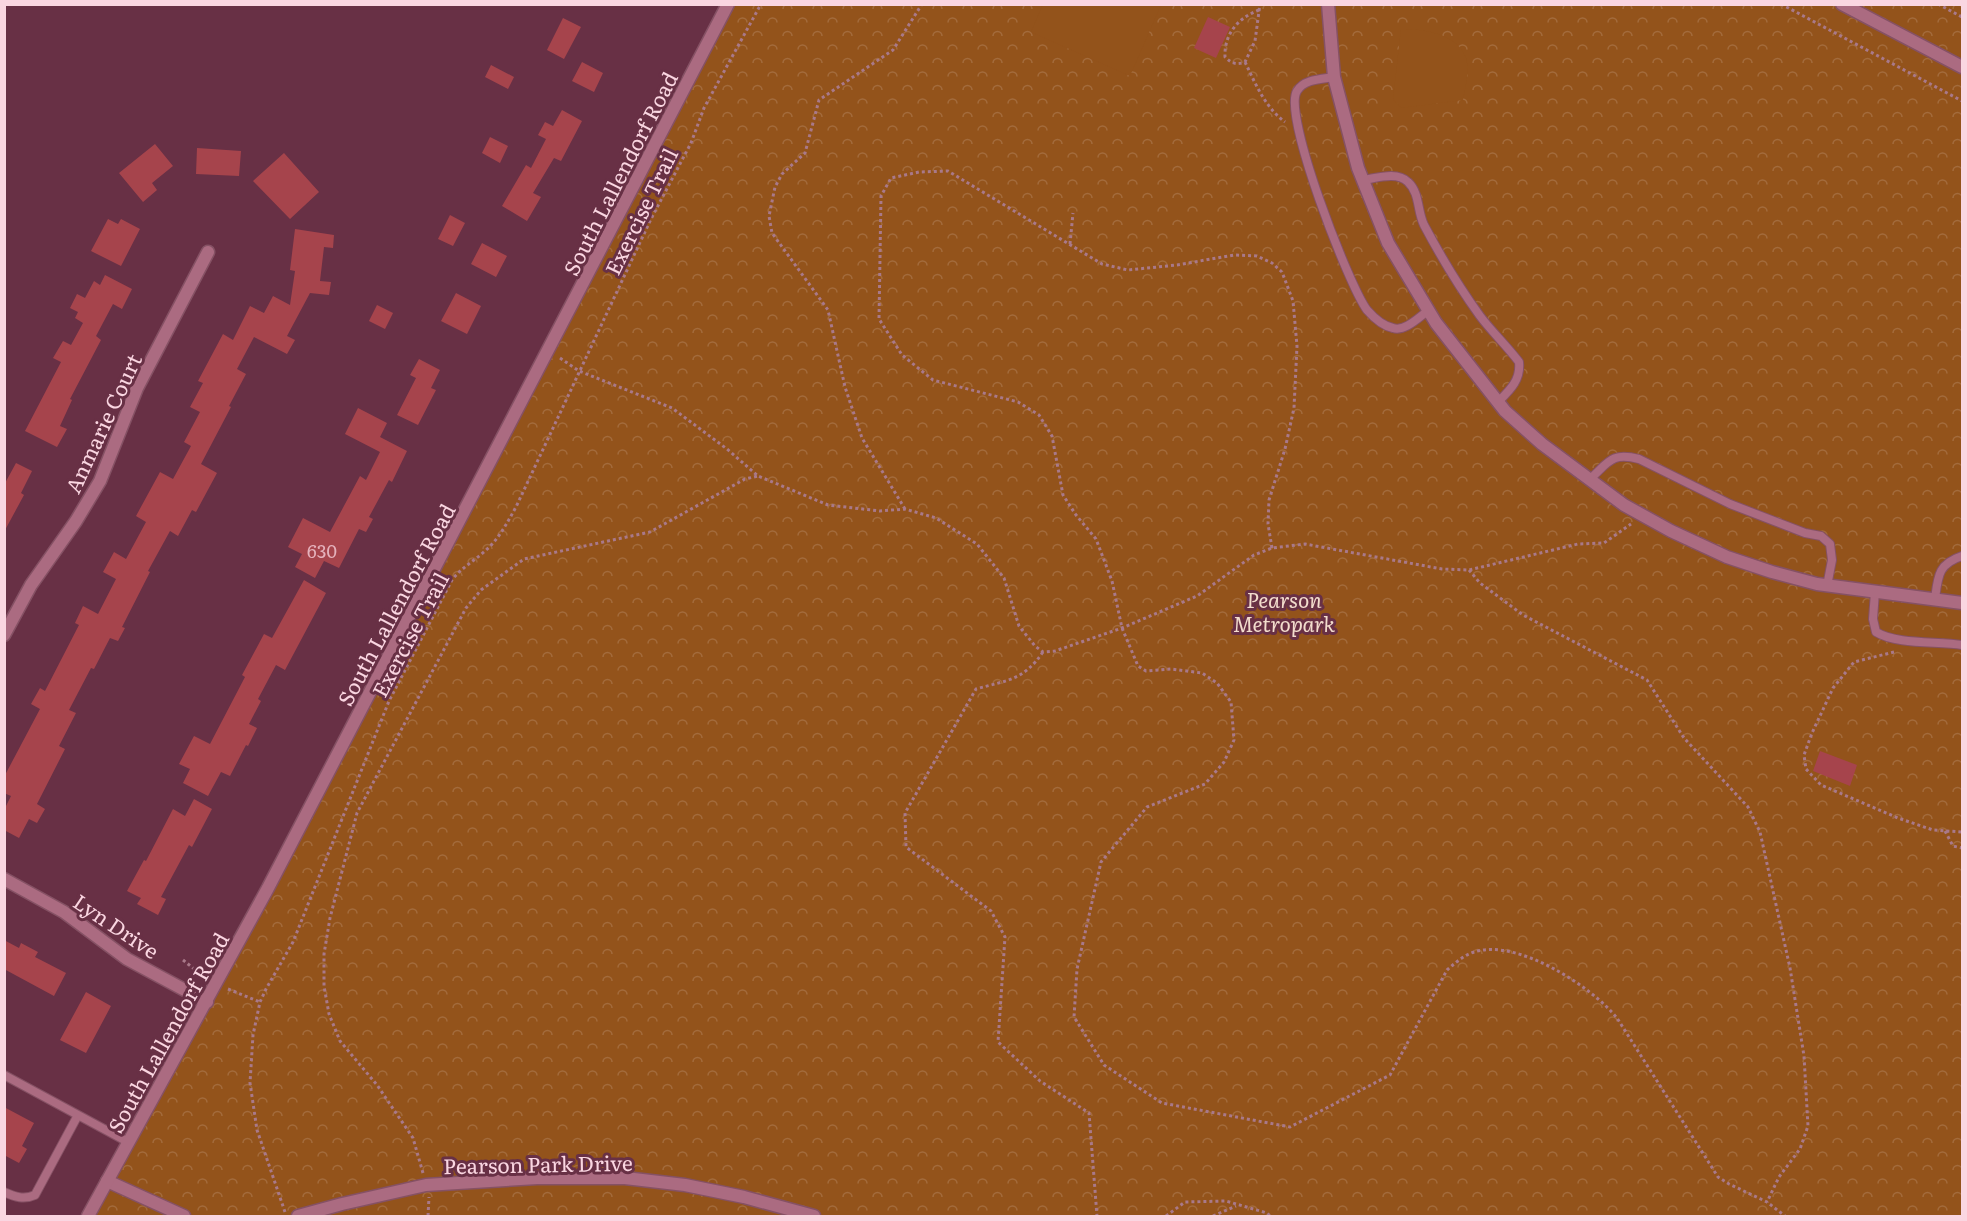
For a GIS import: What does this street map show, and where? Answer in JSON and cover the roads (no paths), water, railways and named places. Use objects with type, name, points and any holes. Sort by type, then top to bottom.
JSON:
[{"type":"street","name":"South Lallendorf Road","points":[[88,1216],[207,1002],[728,4]]},
{"type":"street","points":[[1328,4],[1334,77],[1363,180],[1388,243],[1428,310],[1505,411],[1542,444],[1589,480],[1671,531],[1727,556],[1772,572],[1827,586],[1962,603]]},
{"type":"street","points":[[1842,4],[1962,67]]},
{"type":"street","name":"Anmarie Court","points":[[4,635],[31,585],[76,521],[100,481],[137,388],[208,252]]},
{"type":"street","name":"Lyn Drive","points":[[4,879],[64,912],[127,958],[207,1002]]},
{"type":"street","name":"Pearson Park Drive","points":[[298,1216],[426,1185],[537,1178],[625,1178],[685,1185],[814,1216]]},
{"type":"street","points":[[107,1180],[184,1216]]},
{"type":"lane","points":[[1334,77],[1309,81],[1297,90],[1294,98],[1294,112],[1303,152],[1336,243],[1366,308],[1379,322],[1394,329],[1400,329],[1411,324],[1428,310]]},
{"type":"lane","points":[[1363,180],[1397,176],[1408,182],[1416,195],[1422,221],[1447,267],[1481,317],[1519,362],[1518,379],[1498,402]]},
{"type":"lane","points":[[1589,480],[1616,457],[1639,459],[1730,504],[1805,533],[1821,536],[1830,544],[1832,560],[1827,586]]},
{"type":"lane","points":[[1935,599],[1941,571],[1947,562],[1962,556]]},
{"type":"lane","points":[[1875,592],[1873,620],[1876,632],[1885,638],[1962,645]]},
{"type":"lane","points":[[4,1075],[128,1142]]},
{"type":"lane","points":[[4,1192],[20,1198],[35,1195],[78,1115]]},
{"type":"park label","name":"Pearson Metropark","points":[[1284,610]]}]
